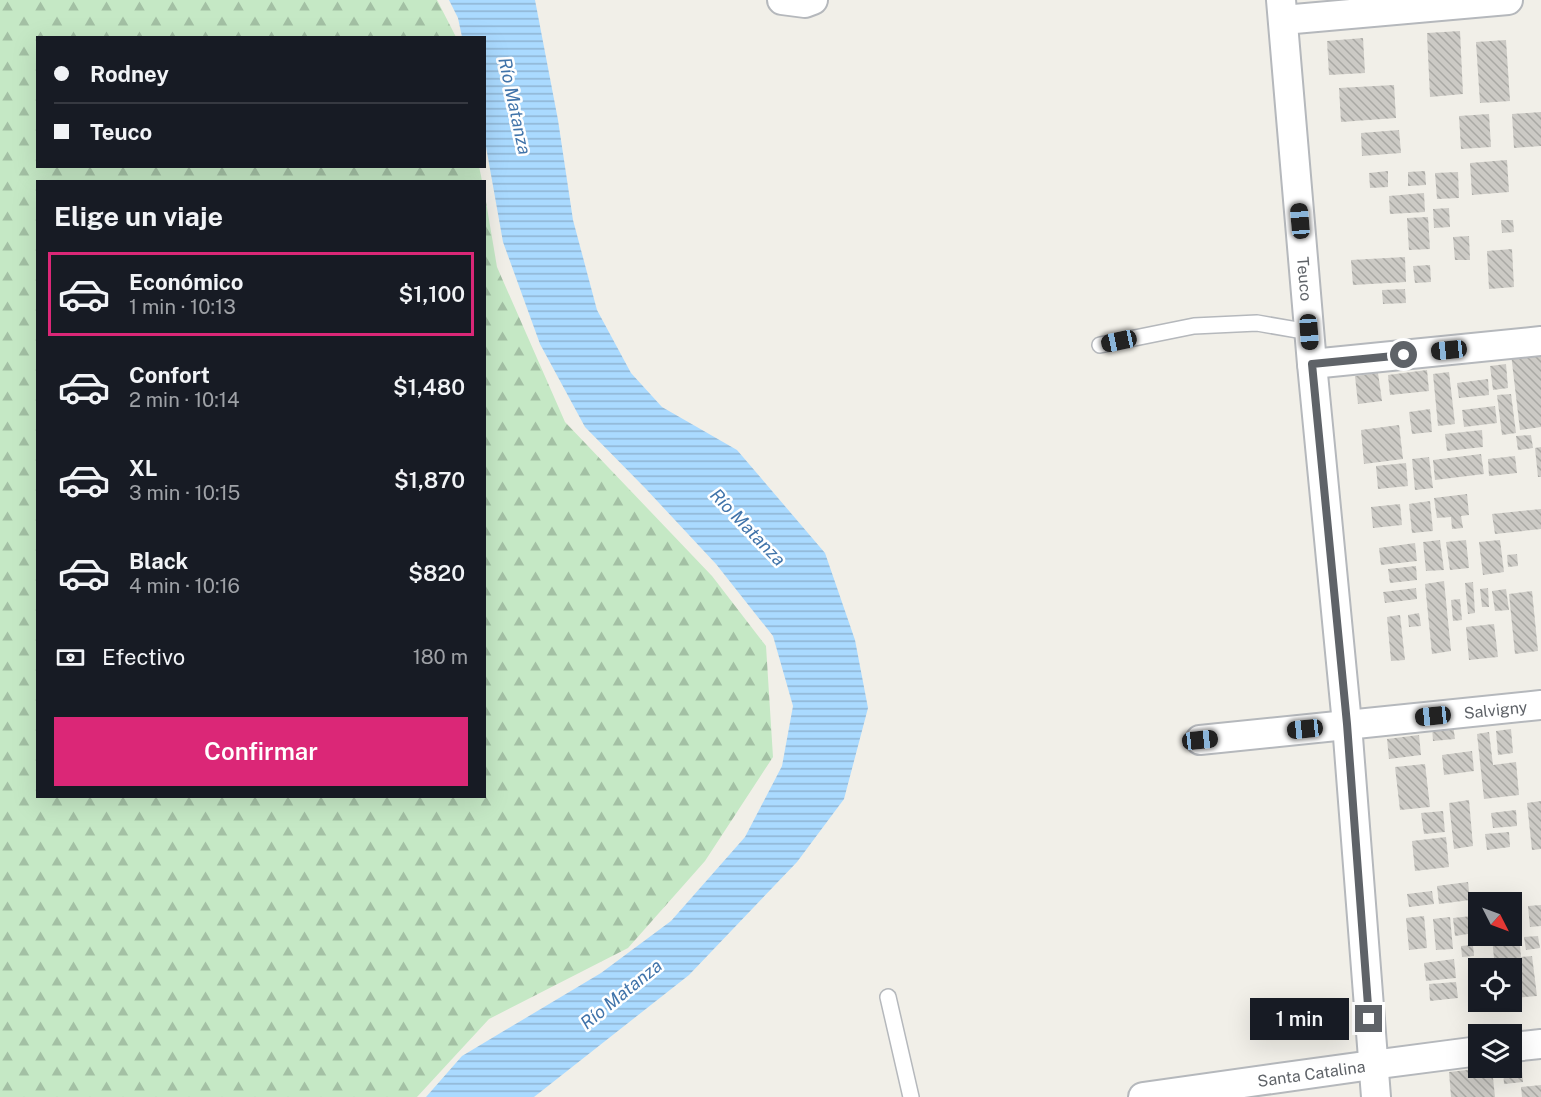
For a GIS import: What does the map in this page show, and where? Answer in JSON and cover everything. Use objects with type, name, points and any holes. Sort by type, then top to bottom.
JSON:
[{"type":"street","points":[[782,0],[805,3],[813,0]]},
{"type":"street","points":[[1282,10],[1508,0]]},
{"type":"street","name":"Teuco","points":[[1282,10],[1309,332],[1347,724],[1376,1097]]},
{"type":"street","points":[[1312,364],[1541,341]]},
{"type":"street","name":"Salvigny","points":[[1200,740],[1541,705]]},
{"type":"street","points":[[1522,1046],[1541,1044]]},
{"type":"street","name":"Santa Catalina","points":[[1143,1097],[1468,1052]]},
{"type":"lane","points":[[1100,345],[1194,326],[1257,323],[1309,332]]},
{"type":"lane","points":[[888,997],[912,1097]]},
{"type":"green space","points":[[0,0],[437,0],[455,36],[36,36],[36,168],[479,168],[482,180],[36,180],[36,798],[486,798],[486,202],[497,267],[565,422],[712,576],[766,646],[773,757],[705,861],[628,948],[489,1019],[417,1097],[0,1097]]},
{"type":"water","name":"Río Matanza","points":[[449,0],[535,0],[558,120],[573,220],[597,310],[631,373],[662,407],[737,450],[825,553],[855,640],[868,708],[844,799],[797,862],[689,975],[534,1097],[426,1097],[462,1056],[601,973],[671,921],[745,837],[782,766],[793,706],[773,636],[716,564],[585,427],[540,344],[503,242],[486,147],[486,36],[462,36],[458,18]]},
{"type":"building","points":[[1460,31],[1463,94],[1430,97],[1427,33]]},
{"type":"building","points":[[1363,38],[1365,73],[1329,75],[1327,41]]},
{"type":"building","points":[[1506,40],[1510,101],[1480,103],[1476,42]]},
{"type":"building","points":[[1394,85],[1396,118],[1341,122],[1339,88]]},
{"type":"building","points":[[1541,112],[1541,146],[1514,148],[1512,114]]},
{"type":"building","points":[[1489,114],[1491,147],[1461,149],[1459,116]]},
{"type":"building","points":[[1399,130],[1401,153],[1362,156],[1361,133]]},
{"type":"building","points":[[1507,160],[1509,192],[1472,195],[1470,163]]},
{"type":"building","points":[[1388,171],[1388,187],[1370,188],[1369,173]]},
{"type":"building","points":[[1425,171],[1426,185],[1408,186],[1408,172]]},
{"type":"building","points":[[1458,172],[1459,198],[1437,199],[1435,173]]},
{"type":"building","points":[[1424,193],[1425,212],[1390,214],[1389,196]]},
{"type":"building","points":[[1449,208],[1450,227],[1434,228],[1433,209]]},
{"type":"building","points":[[1428,217],[1430,249],[1409,250],[1407,218]]},
{"type":"building","points":[[1501,220],[1513,220],[1514,232],[1502,233]]},
{"type":"building","points":[[1469,236],[1470,260],[1455,260],[1453,237]]},
{"type":"building","points":[[1512,249],[1514,287],[1489,289],[1487,251]]},
{"type":"building","points":[[1405,257],[1406,282],[1353,285],[1351,260]]},
{"type":"building","points":[[1430,265],[1431,282],[1415,283],[1413,266]]},
{"type":"building","points":[[1405,289],[1406,303],[1383,304],[1382,290]]},
{"type":"building","points":[[1541,351],[1541,427],[1520,430],[1511,354]]},
{"type":"building","points":[[1506,364],[1508,388],[1493,390],[1490,366]]},
{"type":"building","points":[[1427,370],[1429,391],[1390,395],[1388,375]]},
{"type":"building","points":[[1449,372],[1455,424],[1438,426],[1433,374]]},
{"type":"building","points":[[1378,373],[1382,401],[1358,404],[1355,376]]},
{"type":"building","points":[[1488,379],[1489,395],[1459,398],[1457,383]]},
{"type":"building","points":[[1511,394],[1516,433],[1502,435],[1497,395]]},
{"type":"building","points":[[1495,406],[1497,423],[1464,427],[1462,410]]},
{"type":"building","points":[[1430,409],[1432,432],[1412,434],[1409,412]]},
{"type":"building","points":[[1399,425],[1403,459],[1364,464],[1361,430]]},
{"type":"building","points":[[1482,430],[1483,447],[1447,451],[1445,434]]},
{"type":"building","points":[[1531,435],[1533,448],[1518,450],[1516,436]]},
{"type":"building","points":[[1541,447],[1541,477],[1538,477],[1535,448]]},
{"type":"building","points":[[1481,454],[1484,474],[1435,480],[1433,460]]},
{"type":"building","points":[[1515,456],[1517,473],[1489,476],[1488,459]]},
{"type":"building","points":[[1429,457],[1433,488],[1415,490],[1412,459]]},
{"type":"building","points":[[1406,463],[1408,486],[1378,489],[1376,466]]},
{"type":"building","points":[[1467,494],[1469,515],[1461,516],[1463,528],[1452,529],[1451,517],[1437,518],[1434,498]]},
{"type":"building","points":[[1430,501],[1433,531],[1412,533],[1409,504]]},
{"type":"building","points":[[1400,504],[1402,525],[1373,528],[1371,507]]},
{"type":"building","points":[[1541,509],[1541,529],[1495,534],[1492,514]]},
{"type":"building","points":[[1440,540],[1444,570],[1426,571],[1423,542]]},
{"type":"building","points":[[1466,540],[1469,568],[1450,570],[1446,542]]},
{"type":"building","points":[[1500,540],[1504,572],[1483,575],[1479,542]]},
{"type":"building","points":[[1415,543],[1417,561],[1381,565],[1379,548]]},
{"type":"building","points":[[1517,554],[1518,566],[1508,567],[1507,555]]},
{"type":"building","points":[[1416,566],[1417,580],[1390,583],[1388,569]]},
{"type":"building","points":[[1444,581],[1451,651],[1432,654],[1425,584]]},
{"type":"building","points":[[1473,582],[1475,613],[1468,614],[1465,583]]},
{"type":"building","points":[[1416,588],[1417,599],[1385,603],[1383,592]]},
{"type":"building","points":[[1488,588],[1489,607],[1482,607],[1480,589]]},
{"type":"building","points":[[1506,589],[1509,610],[1495,611],[1492,591]]},
{"type":"building","points":[[1532,591],[1538,651],[1515,654],[1509,594]]},
{"type":"building","points":[[1460,599],[1462,620],[1453,621],[1451,600]]},
{"type":"building","points":[[1419,613],[1421,626],[1409,627],[1408,615]]},
{"type":"building","points":[[1400,615],[1405,660],[1391,661],[1387,617]]},
{"type":"building","points":[[1494,624],[1498,657],[1469,660],[1466,627]]},
{"type":"building","points":[[1453,725],[1455,739],[1433,741],[1432,727]]},
{"type":"building","points":[[1511,729],[1513,753],[1498,755],[1496,731]]},
{"type":"building","points":[[1489,732],[1493,765],[1516,762],[1519,795],[1484,799],[1477,734]]},
{"type":"building","points":[[1419,735],[1421,755],[1389,759],[1387,739]]},
{"type":"building","points":[[1472,751],[1474,771],[1444,775],[1442,755]]},
{"type":"building","points":[[1425,764],[1430,807],[1400,810],[1395,767]]},
{"type":"building","points":[[1469,800],[1473,846],[1454,849],[1449,803]]},
{"type":"building","points":[[1541,801],[1541,849],[1532,850],[1527,803]]},
{"type":"building","points":[[1516,810],[1517,826],[1493,828],[1491,813]]},
{"type":"building","points":[[1443,811],[1445,832],[1424,834],[1421,813]]},
{"type":"building","points":[[1509,832],[1510,847],[1487,850],[1485,834]]},
{"type":"building","points":[[1446,837],[1449,867],[1415,871],[1412,841]]},
{"type":"building","points":[[1468,882],[1468,900],[1439,904],[1437,886]]},
{"type":"building","points":[[1432,891],[1434,904],[1409,907],[1407,894]]},
{"type":"building","points":[[1541,905],[1541,926],[1530,927],[1528,906]]},
{"type":"building","points":[[1424,916],[1427,948],[1409,950],[1406,918]]},
{"type":"building","points":[[1468,916],[1468,934],[1455,936],[1453,918]]},
{"type":"building","points":[[1450,917],[1453,949],[1436,950],[1433,919]]},
{"type":"building","points":[[1538,936],[1540,948],[1526,950],[1524,937]]},
{"type":"building","points":[[1461,946],[1473,946],[1474,956],[1462,957]]},
{"type":"building","points":[[1493,946],[1520,946],[1521,957],[1532,956],[1537,996],[1522,997],[1522,958],[1494,958]]},
{"type":"building","points":[[1454,959],[1456,978],[1426,981],[1424,963]]},
{"type":"building","points":[[1456,982],[1458,998],[1430,1001],[1429,984]]},
{"type":"building","points":[[1468,1070],[1468,1078],[1493,1078],[1495,1097],[1451,1097],[1449,1072]]},
{"type":"building","points":[[1522,1072],[1523,1082],[1504,1084],[1504,1078],[1522,1078]]},
{"type":"building","points":[[1541,1085],[1541,1097],[1522,1097],[1521,1087]]},
{"type":"route","points":[[1369,1019],[1347,724],[1312,364],[1404,355]]}]
